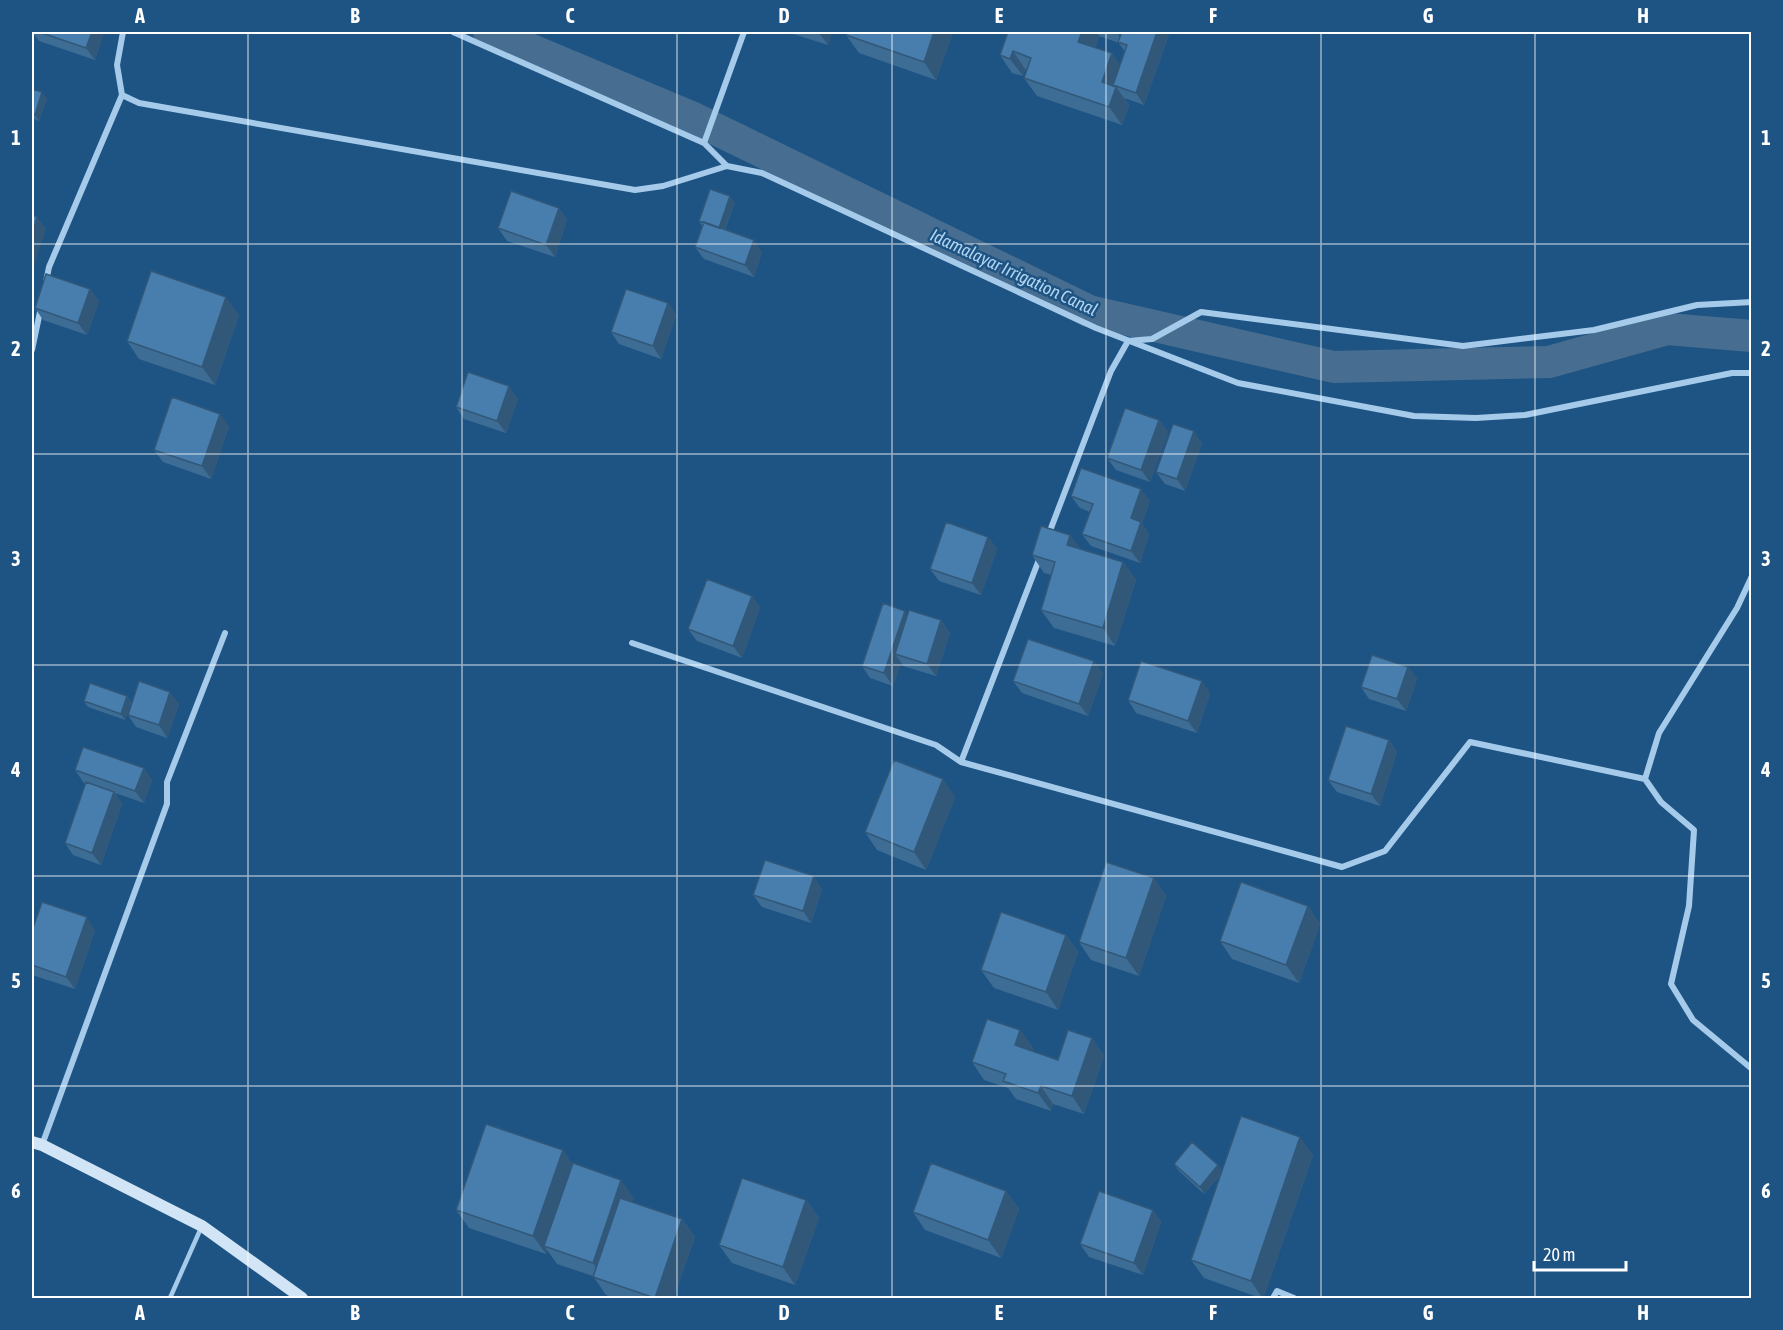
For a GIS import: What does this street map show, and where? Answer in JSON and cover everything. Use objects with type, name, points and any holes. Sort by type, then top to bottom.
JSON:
[{"type":"main road","points":[[37,1144],[202,1226],[302,1299]]},
{"type":"street","points":[[45,288],[49,267],[122,95],[117,65],[123,32]]},
{"type":"street","points":[[453,32],[704,143],[726,166]]},
{"type":"street","points":[[704,143],[744,32]]},
{"type":"street","points":[[122,95],[139,103],[635,190],[663,186],[726,166],[762,173],[1085,323],[1238,383],[1414,416],[1476,418],[1525,415],[1732,373],[1752,374]]},
{"type":"street","points":[[32,350],[43,298]]},
{"type":"street","points":[[1128,341],[1152,339],[1201,312],[1463,346],[1594,330],[1697,305],[1752,302]]},
{"type":"street","points":[[1047,539],[1111,371],[1128,341]]},
{"type":"street","points":[[961,762],[1043,550]]},
{"type":"street","points":[[1645,779],[1659,733],[1737,608],[1752,576]]},
{"type":"street","points":[[37,1144],[167,804],[167,782],[225,633]]},
{"type":"street","points":[[632,643],[936,745],[961,762],[1342,867],[1385,851],[1470,742],[1645,779],[1660,802],[1694,830],[1689,906],[1671,984],[1694,1020],[1752,1069]]},
{"type":"street","points":[[1273,1299],[1277,1291],[1294,1299]]},
{"type":"lane","points":[[170,1299],[202,1226]]},
{"type":"building","points":[[39,32],[92,32],[86,48]]},
{"type":"building","points":[[848,32],[934,32],[924,62],[846,35]]},
{"type":"building","points":[[1008,32],[1082,32],[1078,42],[1112,53],[1102,82],[1116,87],[1109,107],[1024,78],[1031,58],[1013,51],[1010,59],[1000,55]]},
{"type":"building","points":[[1122,32],[1157,32],[1136,93],[1113,85],[1127,45],[1118,42]]},
{"type":"building","points":[[32,89],[42,92],[35,115],[32,113]]},
{"type":"building","points":[[710,189],[730,196],[719,228],[699,221]]},
{"type":"building","points":[[511,191],[559,208],[546,245],[498,228]]},
{"type":"building","points":[[32,215],[37,217],[32,234]]},
{"type":"building","points":[[704,222],[754,240],[745,265],[695,247]]},
{"type":"building","points":[[151,271],[226,297],[202,367],[127,341]]},
{"type":"building","points":[[46,274],[90,289],[78,323],[35,308]]},
{"type":"building","points":[[626,289],[668,303],[653,346],[611,332]]},
{"type":"building","points":[[468,372],[509,386],[497,421],[456,407]]},
{"type":"building","points":[[172,397],[220,414],[202,466],[154,450]]},
{"type":"building","points":[[1125,408],[1159,420],[1141,470],[1107,458]]},
{"type":"building","points":[[1173,424],[1194,431],[1177,479],[1156,472]]},
{"type":"building","points":[[1081,468],[1141,489],[1131,518],[1141,522],[1131,551],[1082,534],[1093,504],[1071,496]]},
{"type":"building","points":[[946,522],[988,537],[972,583],[930,569]]},
{"type":"building","points":[[1041,526],[1070,535],[1067,545],[1123,562],[1103,628],[1041,610],[1055,562],[1032,555]]},
{"type":"building","points":[[707,579],[752,596],[733,646],[688,629]]},
{"type":"building","points":[[883,603],[905,611],[884,673],[862,666]]},
{"type":"building","points":[[909,610],[941,620],[927,664],[895,654]]},
{"type":"building","points":[[1028,639],[1094,661],[1079,704],[1013,681]]},
{"type":"building","points":[[1372,655],[1408,667],[1397,699],[1361,687]]},
{"type":"building","points":[[1141,661],[1202,681],[1188,721],[1128,700]]},
{"type":"building","points":[[139,681],[170,692],[159,725],[128,715]]},
{"type":"building","points":[[90,683],[127,696],[121,714],[84,701]]},
{"type":"building","points":[[1346,726],[1389,740],[1371,794],[1328,780]]},
{"type":"building","points":[[83,747],[144,768],[135,791],[75,770]]},
{"type":"building","points":[[894,760],[943,779],[914,852],[865,832]]},
{"type":"building","points":[[86,782],[114,792],[92,853],[65,843]]},
{"type":"building","points":[[765,860],[814,876],[803,911],[753,895]]},
{"type":"building","points":[[1106,862],[1154,878],[1126,958],[1079,942]]},
{"type":"building","points":[[1241,882],[1308,906],[1286,965],[1220,941]]},
{"type":"building","points":[[42,902],[87,917],[66,977],[32,965],[32,931]]},
{"type":"building","points":[[1001,912],[1066,935],[1046,992],[981,970]]},
{"type":"building","points":[[987,1019],[1020,1030],[1015,1045],[1058,1060],[1068,1030],[1092,1038],[1072,1096],[1041,1086],[1038,1093],[1003,1081],[1006,1074],[972,1062]]},
{"type":"building","points":[[1241,1116],[1300,1137],[1251,1281],[1191,1260]]},
{"type":"building","points":[[486,1124],[563,1150],[533,1236],[456,1210]]},
{"type":"building","points":[[1192,1142],[1218,1165],[1200,1187],[1174,1164]]},
{"type":"building","points":[[573,1163],[621,1180],[593,1263],[544,1246]]},
{"type":"building","points":[[931,1163],[1006,1191],[988,1240],[913,1212]]},
{"type":"building","points":[[742,1178],[806,1200],[783,1267],[719,1245]]},
{"type":"building","points":[[1099,1191],[1153,1210],[1134,1263],[1080,1244]]},
{"type":"building","points":[[620,1198],[682,1219],[655,1298],[593,1277]]},
{"type":"waterway","name":"Idamalayar Irrigation Canal","points":[[489,32],[691,117],[1089,311],[1334,367],[1549,362],[1667,329],[1752,336]]}]
